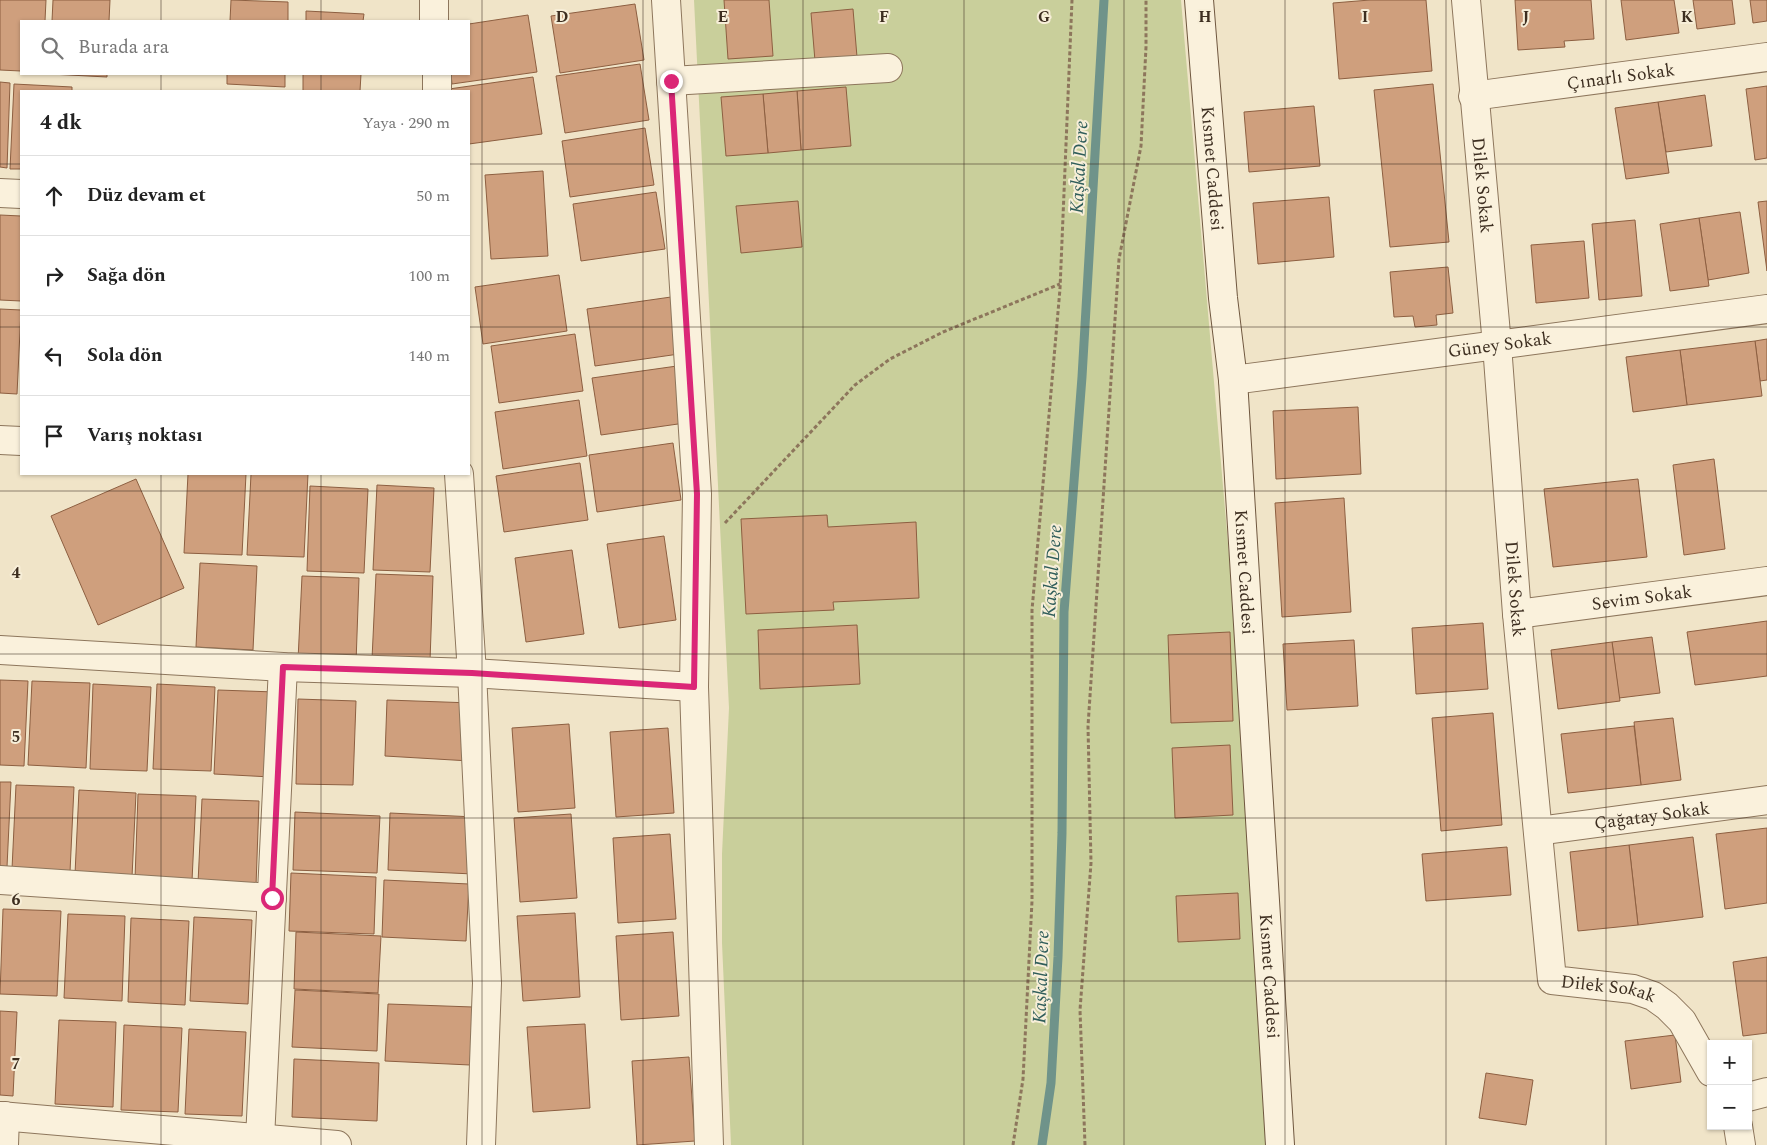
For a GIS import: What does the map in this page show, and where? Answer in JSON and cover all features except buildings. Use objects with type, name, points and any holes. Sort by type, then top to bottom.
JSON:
[{"type":"street","points":[[434,0],[434,20]]},
{"type":"street","points":[[666,0],[696,484],[694,687],[709,1145]]},
{"type":"street","name":"Kısmet Caddesi","points":[[1199,0],[1222,288],[1233,380],[1280,1145]]},
{"type":"street","name":"Dilek Sokak","points":[[1466,0],[1497,344],[1517,614],[1552,980],[1633,989],[1654,996],[1682,1021],[1707,1065]]},
{"type":"street","name":"Çınarlı Sokak","points":[[1474,96],[1767,57]]},
{"type":"street","points":[[671,81],[888,68]]},
{"type":"street","points":[[437,75],[437,90]]},
{"type":"street","points":[[0,193],[20,194]]},
{"type":"street","name":"Güney Sokak","points":[[1233,380],[1767,309]]},
{"type":"street","points":[[0,440],[20,441]]},
{"type":"street","points":[[459,475],[472,673],[487,983],[481,1145]]},
{"type":"street","name":"Sevim Sokak","points":[[1517,614],[1767,581]]},
{"type":"street","points":[[0,650],[283,667],[472,673],[694,687]]},
{"type":"street","points":[[260,1138],[283,667]]},
{"type":"street","name":"Çağatay Sokak","points":[[1538,831],[1767,800]]},
{"type":"street","points":[[0,880],[272,898]]},
{"type":"street","points":[[1752,1096],[1767,1092]]},
{"type":"street","points":[[4,1145],[2,1116],[337,1145]]},
{"type":"street","points":[[1739,1130],[1741,1145]]},
{"type":"path","points":[[1013,1145],[1023,1079],[1032,900],[1032,610],[1060,284],[1072,0]]},
{"type":"path","points":[[1085,1145],[1080,1010],[1091,863],[1088,726],[1119,259],[1141,146],[1146,47],[1146,0]]},
{"type":"path","points":[[696,554],[855,385],[890,359],[943,332],[1060,284]]},
{"type":"green space","points":[[694,0],[1181,0],[1235,625],[1266,1145],[731,1145],[722,943],[722,854],[729,708]]},
{"type":"waterway","name":"Kaşkal Dere","points":[[1042,1145],[1051,1083],[1058,957],[1062,833],[1064,612],[1082,377],[1104,0]]},
{"type":"route","points":[[272,898],[283,667],[472,673],[694,687],[697,494],[671,81]]}]
